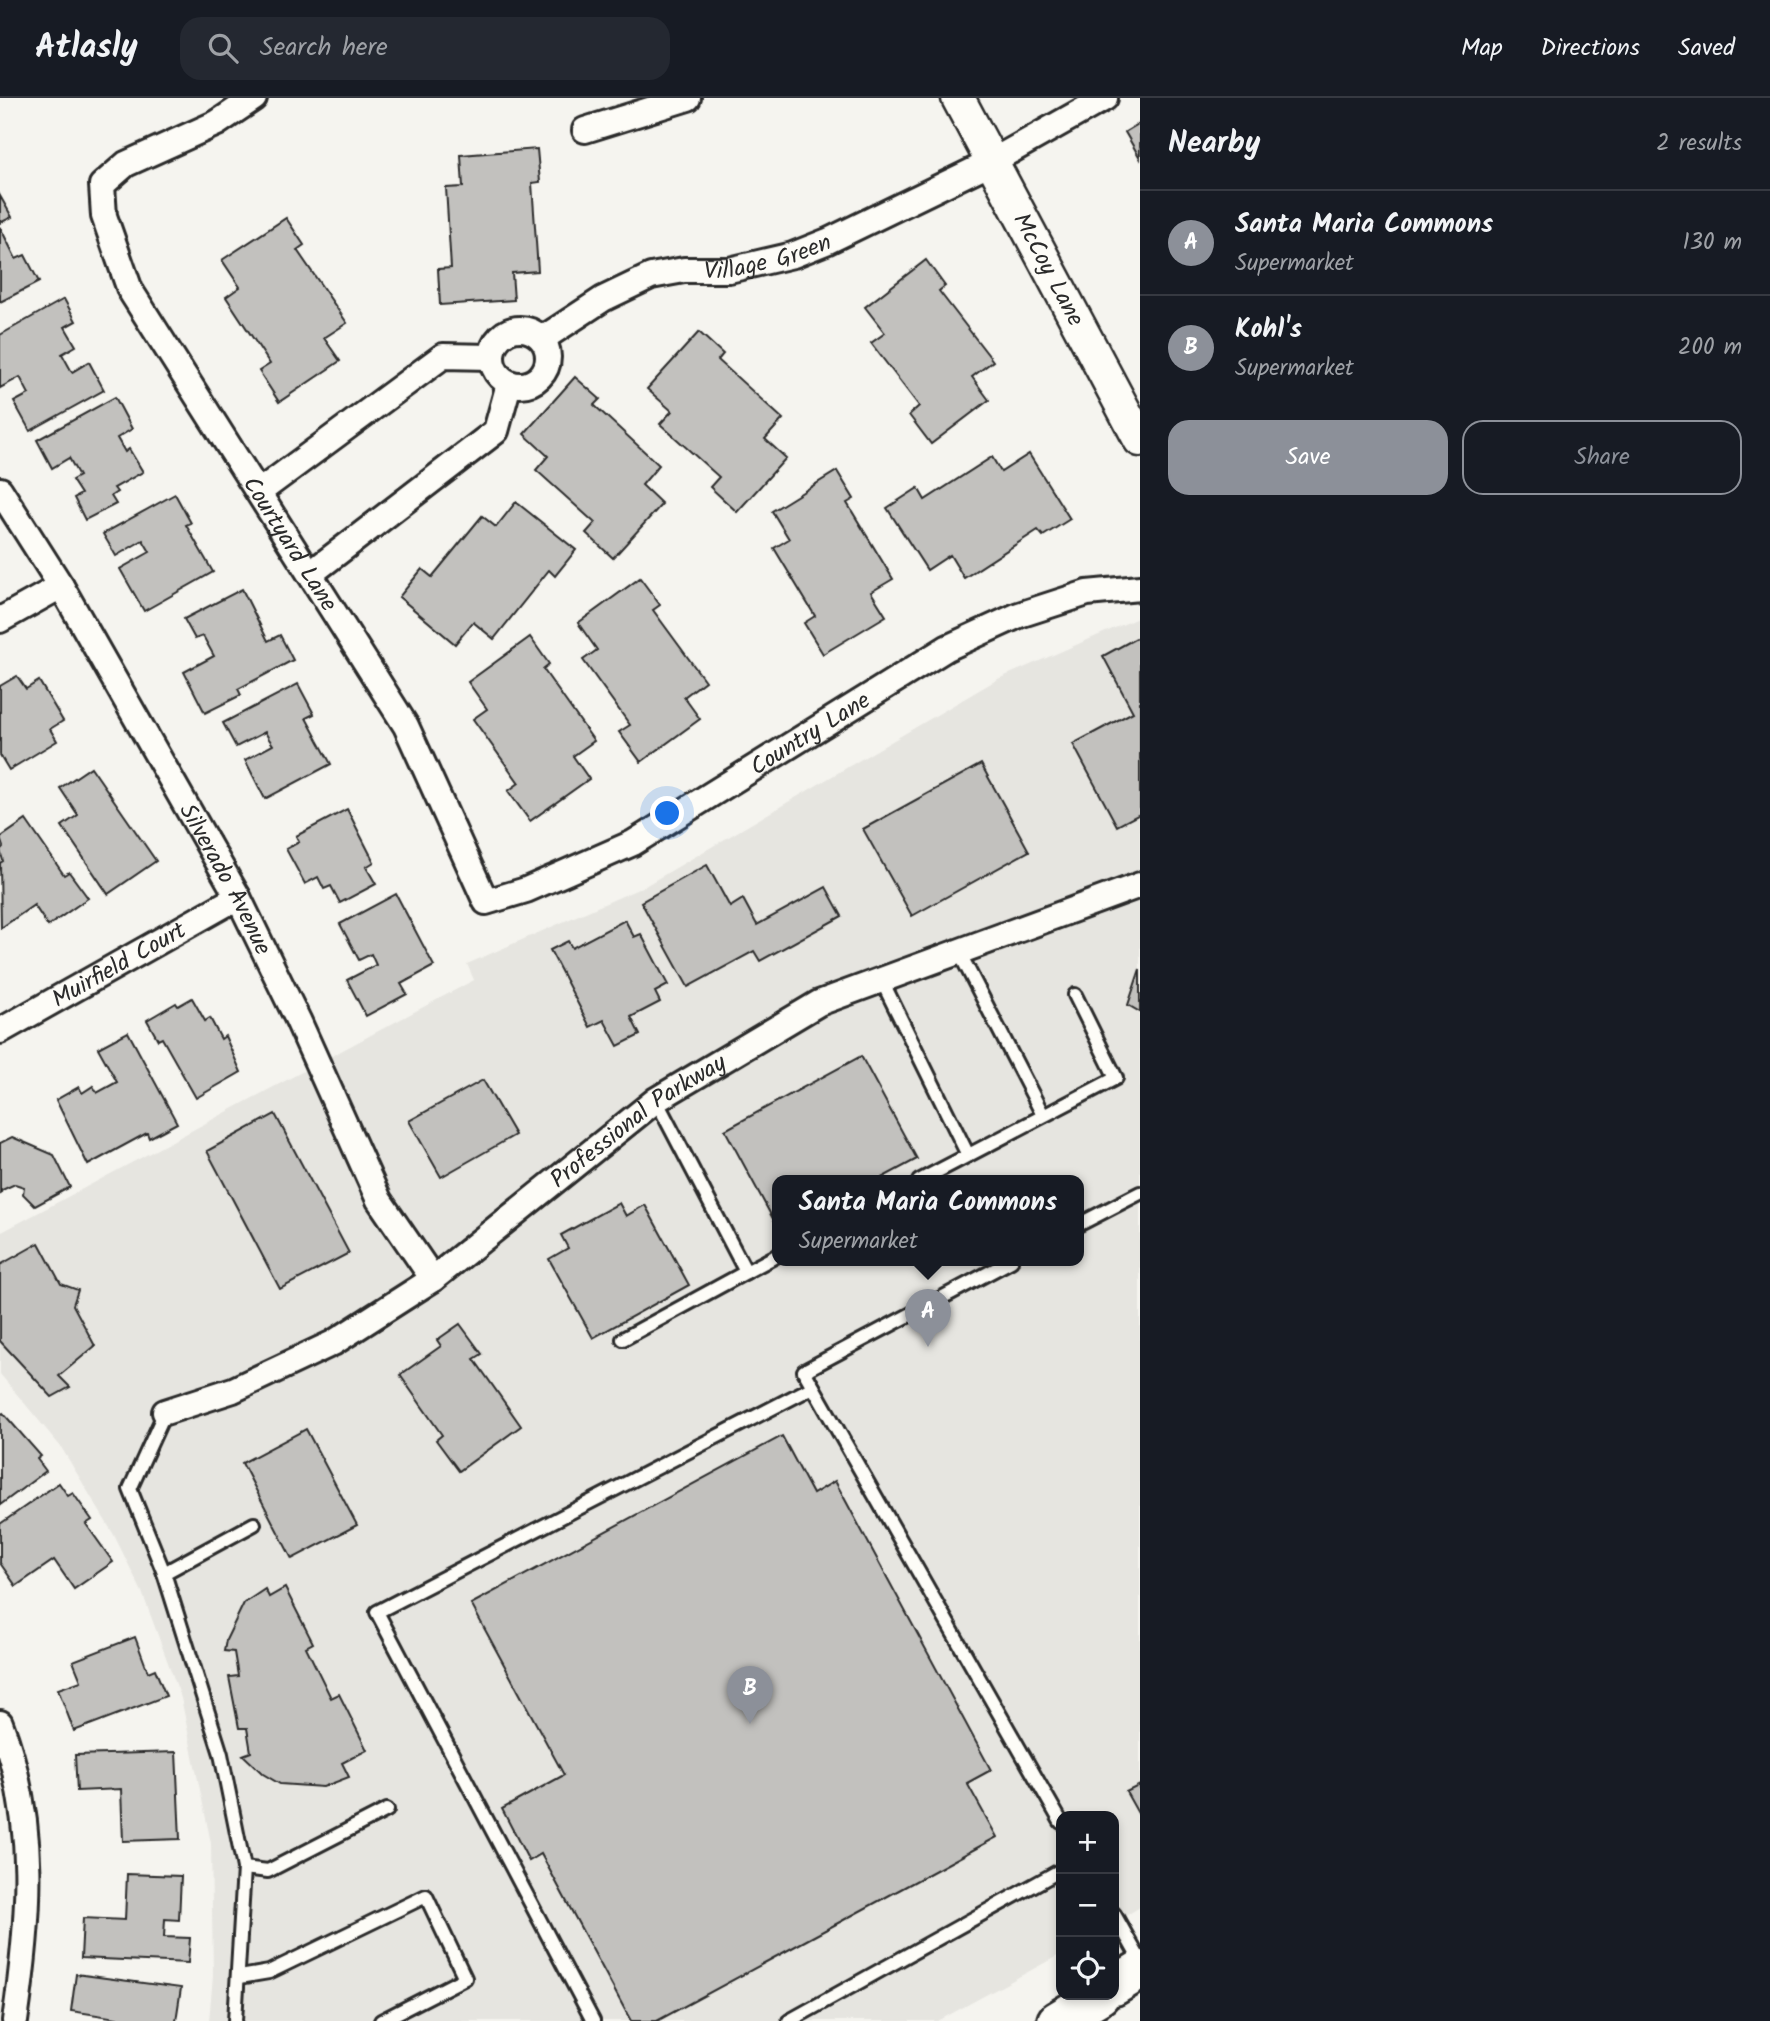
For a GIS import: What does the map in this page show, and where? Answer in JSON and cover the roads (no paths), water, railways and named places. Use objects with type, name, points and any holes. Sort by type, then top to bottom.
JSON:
[{"type":"highway","points":[[1119,1983],[1140,1970]]},
{"type":"highway","points":[[1057,2021],[1092,2000]]},
{"type":"street","name":"Courtyard Lane","points":[[254,98],[217,123],[126,164],[102,185],[103,216],[130,289],[406,726],[486,902]]},
{"type":"street","points":[[584,130],[688,98]]},
{"type":"street","name":"McCoy Lane","points":[[958,98],[1140,440]]},
{"type":"street","name":"Village Green","points":[[542,339],[603,299],[651,276],[684,270],[729,270],[793,255],[991,162],[1105,98]]},
{"type":"street","points":[[517,328],[531,330],[542,339],[549,359],[540,378],[520,386],[500,379],[491,357],[494,345],[508,331],[517,328]]},
{"type":"street","points":[[259,492],[443,356],[491,357]]},
{"type":"street","points":[[310,574],[496,431],[509,384]]},
{"type":"street","name":"Silverado Avenue","points":[[0,490],[61,586],[238,897],[298,1020],[379,1200],[433,1279]]},
{"type":"street","points":[[0,620],[61,586]]},
{"type":"street","name":"Country Lane","points":[[486,902],[526,890],[633,843],[947,648],[1019,615],[1087,593],[1140,588]]},
{"type":"street","name":"Professional Parkway","points":[[165,1412],[233,1390],[333,1343],[433,1279],[656,1100],[819,1003],[1140,885]]},
{"type":"street","name":"Muirfield Court","points":[[0,1031],[238,897]]},
{"type":"street","points":[[0,1723],[15,1762],[30,1875],[28,1934],[15,2021]]},
{"type":"lane","points":[[958,950],[1043,1115]]},
{"type":"lane","points":[[881,979],[968,1155]]},
{"type":"lane","points":[[930,1175],[1116,1078],[1075,995]]},
{"type":"lane","points":[[656,1100],[746,1272]]},
{"type":"lane","points":[[1084,1222],[1140,1193]]},
{"type":"lane","points":[[622,1339],[772,1258]]},
{"type":"lane","points":[[1002,1266],[804,1371],[1056,1813]]},
{"type":"lane","points":[[593,2021],[377,1612],[813,1387]]},
{"type":"lane","points":[[165,1412],[130,1489],[164,1573],[221,1754],[244,1868],[240,1976],[235,2021]]},
{"type":"lane","points":[[164,1573],[254,1524]]},
{"type":"lane","points":[[244,1868],[268,1871],[387,1810]]},
{"type":"lane","points":[[789,2021],[1056,1873]]},
{"type":"lane","points":[[240,1976],[269,1972],[426,1896],[466,1978],[381,2021]]},
{"type":"lane","points":[[1119,1923],[1140,1960]]},
{"type":"place","name":"Santa Maria Commons","points":[[928,1347]]},
{"type":"place","name":"Kohl's","points":[[750,1724]]}]
